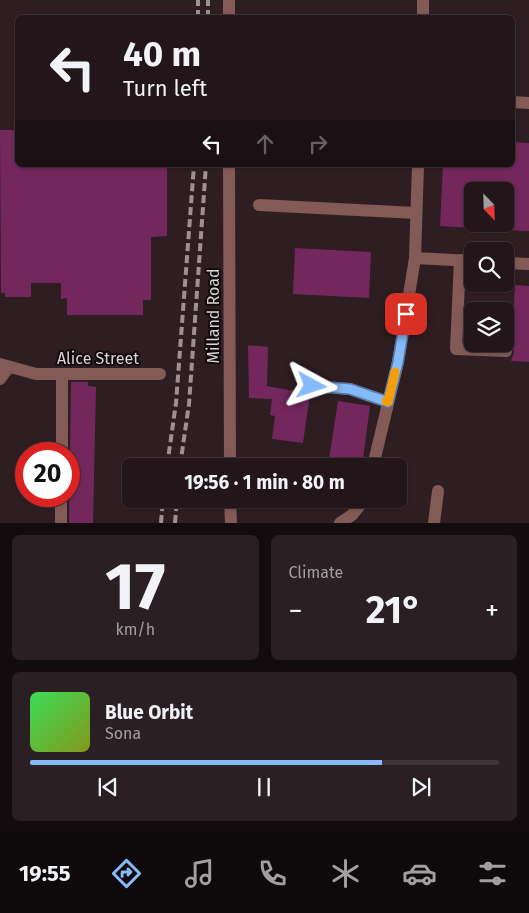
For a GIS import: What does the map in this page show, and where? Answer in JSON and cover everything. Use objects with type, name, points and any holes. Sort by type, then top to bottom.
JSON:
[{"type":"street","points":[[228,0],[228,15]]},
{"type":"street","points":[[422,15],[424,0]]},
{"type":"street","points":[[515,102],[529,102]]},
{"type":"street","name":"Milland Road","points":[[229,167],[230,458]]},
{"type":"street","points":[[375,458],[403,333],[415,258],[418,167]]},
{"type":"street","points":[[259,205],[416,213]]},
{"type":"street","points":[[415,258],[464,261]]},
{"type":"street","points":[[514,263],[529,264]]},
{"type":"street","points":[[464,279],[456,349],[464,349]]},
{"type":"street","points":[[0,379],[4,366]]},
{"type":"street","name":"Alice Street","points":[[4,366],[36,374],[160,374]]},
{"type":"street","points":[[62,374],[62,442]]},
{"type":"street","points":[[312,386],[350,389],[388,402]]},
{"type":"street","points":[[434,523],[438,491]]},
{"type":"street","points":[[61,523],[62,507]]},
{"type":"street","points":[[230,508],[230,523]]},
{"type":"street","points":[[340,523],[352,515],[358,508]]},
{"type":"building","points":[[0,130],[15,130],[15,167],[167,167],[167,236],[151,237],[151,300],[143,300],[143,315],[67,315],[67,298],[61,299],[61,283],[31,283],[31,297],[5,297],[5,293],[1,293]]},
{"type":"building","points":[[515,142],[529,143],[529,231],[514,230],[514,182],[464,182],[464,228],[440,226],[443,167],[515,167]]},
{"type":"building","points":[[295,248],[371,252],[369,298],[293,294]]},
{"type":"building","points":[[515,285],[529,286],[529,362],[511,361],[514,352]]},
{"type":"building","points":[[248,345],[268,347],[267,386],[310,394],[303,443],[272,439],[275,416],[270,415],[272,399],[249,398]]},
{"type":"building","points":[[71,382],[88,382],[88,386],[96,387],[93,523],[69,523],[69,507],[80,507],[80,442],[70,442]]},
{"type":"building","points":[[338,401],[370,406],[363,458],[329,458]]},
{"type":"railway","points":[[198,0],[198,15]]},
{"type":"railway","points":[[208,0],[208,15]]},
{"type":"railway","points":[[168,458],[176,403],[194,167]]},
{"type":"railway","points":[[181,458],[189,404],[206,167]]},
{"type":"railway","points":[[161,523],[162,508]]},
{"type":"railway","points":[[175,523],[176,508]]},
{"type":"slow traffic","points":[[386,401],[388,402],[395,372]]},
{"type":"route","points":[[312,386],[350,389],[388,402],[398,362],[406,314]]}]
